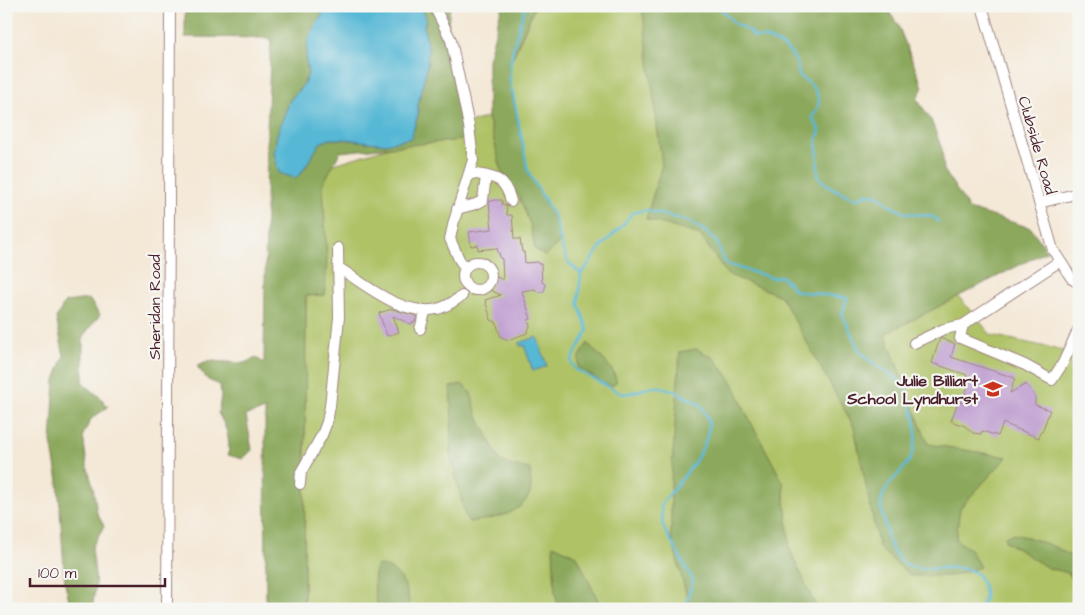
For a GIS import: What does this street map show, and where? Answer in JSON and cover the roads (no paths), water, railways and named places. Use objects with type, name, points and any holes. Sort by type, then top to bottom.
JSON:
[{"type":"street","name":"Sheridan Road","points":[[167,609],[170,6]]},
{"type":"street","points":[[433,6],[451,40],[470,126],[473,160],[450,239],[465,268]]},
{"type":"street","name":"Clubside Road","points":[[982,6],[1053,250],[1072,279],[1079,283]]},
{"type":"street","points":[[469,173],[496,178],[504,183],[508,189],[511,201]]},
{"type":"street","points":[[458,209],[483,200],[486,176]]},
{"type":"street","points":[[1039,203],[1079,194]]},
{"type":"street","points":[[300,484],[301,472],[322,435],[330,406],[339,317],[338,248]]},
{"type":"street","points":[[914,343],[944,329],[963,325],[1060,261]]},
{"type":"street","points":[[338,268],[396,304],[426,310],[437,309],[447,306],[462,296]]},
{"type":"street","points":[[420,330],[426,310]]},
{"type":"street","points":[[963,325],[960,338],[1025,365],[1052,380],[1063,364],[1079,328]]},
{"type":"water","points":[[327,6],[421,6],[426,18],[424,26],[428,49],[427,66],[418,105],[418,115],[411,138],[385,144],[343,139],[330,139],[320,143],[302,172],[295,178],[279,173],[274,154],[277,135],[290,100],[304,84],[308,74],[306,60],[308,39]]},
{"type":"water","points":[[537,337],[547,366],[533,371],[524,345],[520,346],[519,343]]},
{"type":"waterway","points":[[525,6],[513,50],[510,73],[511,84],[528,171],[555,218],[568,262],[581,274],[600,248],[625,223],[632,213],[646,210],[690,222],[706,232],[716,241],[726,264],[773,278],[781,276],[796,291],[847,298],[842,314],[859,350],[870,361],[903,383],[915,419],[916,435],[911,457],[889,485],[882,498],[882,512],[890,544],[896,555],[904,563],[914,567],[925,569],[959,568],[969,570],[978,575],[985,595],[979,609]]},
{"type":"waterway","points":[[718,6],[735,24],[751,32],[754,37],[772,40],[788,50],[796,62],[799,76],[816,91],[819,104],[812,118],[820,131],[817,139],[818,175],[823,182],[856,199],[867,194],[878,195],[891,206],[905,213],[932,216],[938,221]]},
{"type":"waterway","points":[[581,274],[578,303],[588,330],[571,361],[575,369],[622,394],[653,387],[672,390],[701,405],[708,420],[708,431],[700,454],[661,505],[663,527],[693,580],[685,609]]},
{"type":"place","name":"Julie Billiart School Lyndhurst","points":[[993,389]]}]
